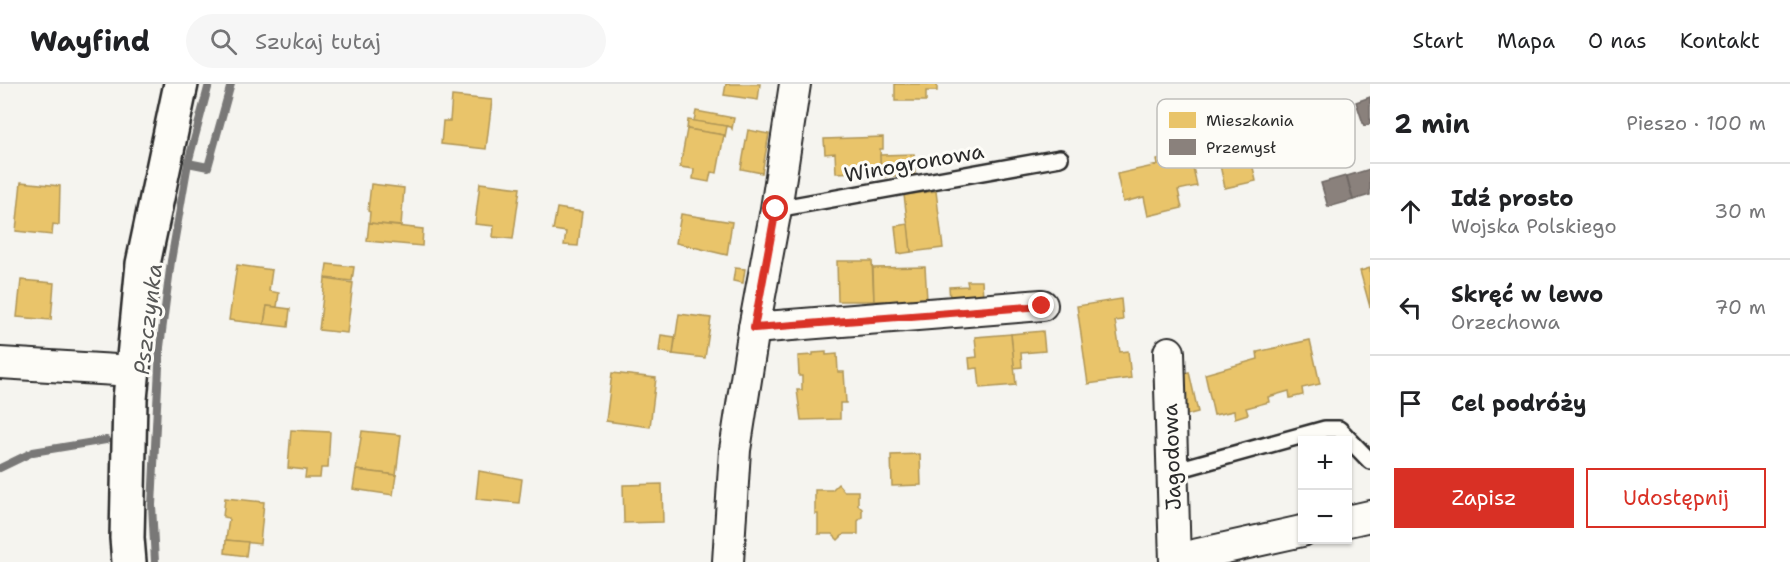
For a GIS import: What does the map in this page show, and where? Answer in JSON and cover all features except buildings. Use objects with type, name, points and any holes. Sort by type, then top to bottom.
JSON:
[{"type":"street","points":[[129,562],[127,526],[130,399],[143,264],[181,84]]},
{"type":"street","points":[[728,562],[735,450],[795,84]]},
{"type":"street","points":[[754,328],[1042,306]]},
{"type":"street","name":"Jagodowa","points":[[1169,352],[1175,561]]},
{"type":"street","points":[[0,363],[133,371]]},
{"type":"street","points":[[1352,520],[1370,516]]},
{"type":"street","points":[[1175,561],[1298,532]]},
{"type":"lane","name":"Winogronowa","points":[[776,209],[1060,158]]},
{"type":"lane","points":[[1173,471],[1325,429],[1339,429],[1370,461]]},
{"type":"waterway","name":"Pszczynka","points":[[155,562],[152,505],[160,347],[171,261],[188,163],[209,84]]},
{"type":"waterway","points":[[188,163],[208,167],[231,84]]},
{"type":"waterway","points":[[0,468],[33,452],[106,440]]},
{"type":"route","points":[[776,209],[754,328],[1042,306]]}]
